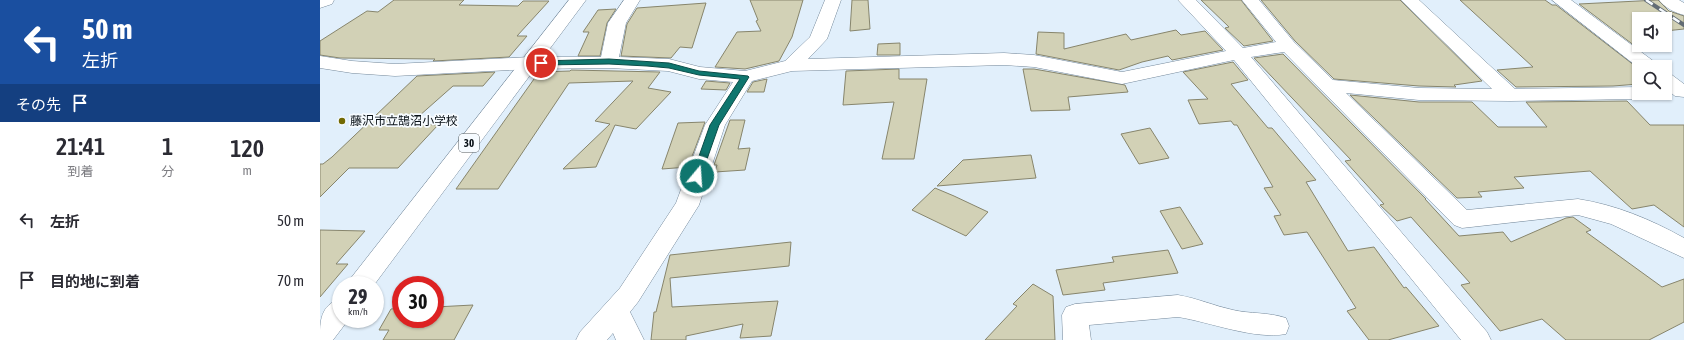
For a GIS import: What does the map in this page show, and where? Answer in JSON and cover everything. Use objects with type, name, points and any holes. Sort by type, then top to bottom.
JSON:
[{"type":"street","points":[[320,3],[326,0]]},
{"type":"street","name":"30","points":[[367,276],[578,0]]},
{"type":"street","points":[[609,62],[617,23],[632,0]]},
{"type":"street","points":[[792,65],[818,39],[833,0]]},
{"type":"street","points":[[1186,0],[1221,34],[1351,187],[1477,340]]},
{"type":"street","points":[[1250,0],[1288,46],[1462,218],[1578,206],[1597,209],[1633,222],[1684,249]]},
{"type":"street","points":[[1408,0],[1510,95]]},
{"type":"street","points":[[1560,0],[1640,60]]},
{"type":"street","points":[[1667,0],[1684,10]]},
{"type":"street","points":[[320,62],[352,67],[395,70],[530,63],[609,62],[669,65],[699,73],[745,77],[792,65],[1004,59],[1034,61],[1122,78],[1237,54],[1288,46]]},
{"type":"street","points":[[590,340],[629,295],[687,205],[706,147],[715,125],[745,77]]},
{"type":"street","points":[[1328,85],[1419,94],[1510,95],[1632,93]]},
{"type":"street","points":[[1077,340],[1075,315],[1178,306],[1233,321],[1247,332],[1276,326]]},
{"type":"street","points":[[616,311],[630,340]]},
{"type":"street","points":[[320,337],[332,314]]},
{"type":"building","points":[[394,0],[464,0],[459,5],[518,6],[523,1],[549,1],[517,36],[527,36],[509,57],[433,61],[435,59],[340,58],[320,55],[320,41],[367,11],[378,12]]},
{"type":"building","points":[[750,0],[803,0],[792,37],[779,61],[745,69],[715,67],[737,32],[761,31],[756,21],[758,20]]},
{"type":"building","points":[[852,0],[868,0],[870,29],[850,31]]},
{"type":"building","points":[[1201,0],[1241,0],[1273,41],[1244,46],[1225,28],[1229,27]]},
{"type":"building","points":[[1261,0],[1400,0],[1482,81],[1454,85],[1456,87],[1419,86],[1334,79],[1295,41]]},
{"type":"building","points":[[1460,0],[1545,0],[1552,5],[1556,5],[1632,64],[1632,85],[1516,87],[1497,70],[1533,67]]},
{"type":"building","points":[[1658,0],[1672,12],[1632,12],[1632,44],[1579,4]]},
{"type":"building","points":[[706,3],[692,48],[680,47],[671,58],[621,56],[627,24],[637,8]]},
{"type":"building","points":[[616,9],[607,23],[600,56],[578,56],[589,32],[583,32],[598,10]]},
{"type":"building","points":[[1672,12],[1684,16],[1684,29],[1672,30]]},
{"type":"building","points":[[1176,30],[1181,35],[1205,31],[1223,50],[1172,60],[1168,56],[1142,62],[1119,70],[1036,54],[1038,32],[1064,33],[1064,49],[1126,34],[1131,40]]},
{"type":"building","points":[[900,43],[900,55],[877,55],[878,44]]},
{"type":"building","points":[[1283,54],[1426,199],[1459,236],[1503,232],[1511,242],[1566,218],[1573,217],[1591,230],[1586,232],[1662,287],[1684,279],[1684,322],[1649,340],[1566,340],[1542,319],[1500,331],[1461,285],[1470,283],[1411,217],[1397,221],[1380,205],[1384,204],[1345,161],[1351,160],[1254,58]]},
{"type":"building","points":[[1233,62],[1248,80],[1231,84],[1268,128],[1272,128],[1316,180],[1306,182],[1348,251],[1374,247],[1404,288],[1406,287],[1439,326],[1388,340],[1369,340],[1347,311],[1356,308],[1307,232],[1284,235],[1274,216],[1281,215],[1264,188],[1273,187],[1237,125],[1234,125],[1231,121],[1199,124],[1188,100],[1208,99],[1183,72]]},
{"type":"building","points":[[899,69],[899,79],[927,79],[914,159],[882,159],[894,102],[843,105],[846,71]]},
{"type":"building","points":[[1023,69],[1034,69],[1125,85],[1128,92],[1068,97],[1070,110],[1031,111]]},
{"type":"building","points":[[571,70],[660,72],[648,88],[671,92],[636,129],[615,125],[596,167],[563,169],[610,124],[595,121],[633,81],[569,83],[498,189],[456,189],[539,72]]},
{"type":"building","points":[[495,72],[483,86],[453,86],[410,124],[438,125],[398,168],[349,168],[320,197],[320,164],[323,164],[332,157],[417,76]]},
{"type":"building","points":[[767,79],[764,92],[747,92],[753,82]]},
{"type":"building","points":[[706,81],[730,83],[726,90],[701,89]]},
{"type":"building","points":[[1350,95],[1419,102],[1472,102],[1498,127],[1547,127],[1526,102],[1627,101],[1650,125],[1684,125],[1684,227],[1654,205],[1632,209],[1590,171],[1514,177],[1524,188],[1478,192],[1482,197],[1457,198]]},
{"type":"building","points":[[730,120],[745,120],[738,149],[750,148],[745,170],[715,172],[717,165],[714,165]]},
{"type":"building","points":[[705,122],[688,167],[662,169],[678,123]]},
{"type":"building","points":[[1150,128],[1169,158],[1139,164],[1121,134]]},
{"type":"building","points":[[1031,155],[1036,178],[937,186],[963,160]]},
{"type":"building","points":[[935,188],[988,212],[966,236],[912,210]]},
{"type":"building","points":[[1180,207],[1203,244],[1182,249],[1160,211]]},
{"type":"building","points":[[320,230],[365,231],[336,264],[348,264],[338,276],[332,276],[332,283],[320,297]]},
{"type":"building","points":[[791,242],[789,266],[670,278],[672,307],[778,301],[771,336],[740,338],[743,324],[686,336],[686,340],[651,340],[654,312],[656,312],[670,255]]},
{"type":"building","points":[[1168,250],[1178,273],[1103,283],[1105,290],[1063,295],[1056,270],[1114,262],[1112,257]]},
{"type":"building","points":[[1033,284],[1053,296],[1055,340],[985,340],[1017,306],[1013,304]]},
{"type":"building","points":[[473,305],[454,340],[383,340],[389,330],[379,330],[380,328],[384,328],[384,321],[391,309],[392,328],[444,328],[444,307]]},
{"type":"railway","points":[[1646,0],[1684,25]]},
{"type":"place","name":"藤沢市立鵠沼小学校","points":[[342,121]]},
{"type":"route","points":[[541,63],[609,62],[669,65],[699,73],[745,77],[715,125],[697,176]]}]
